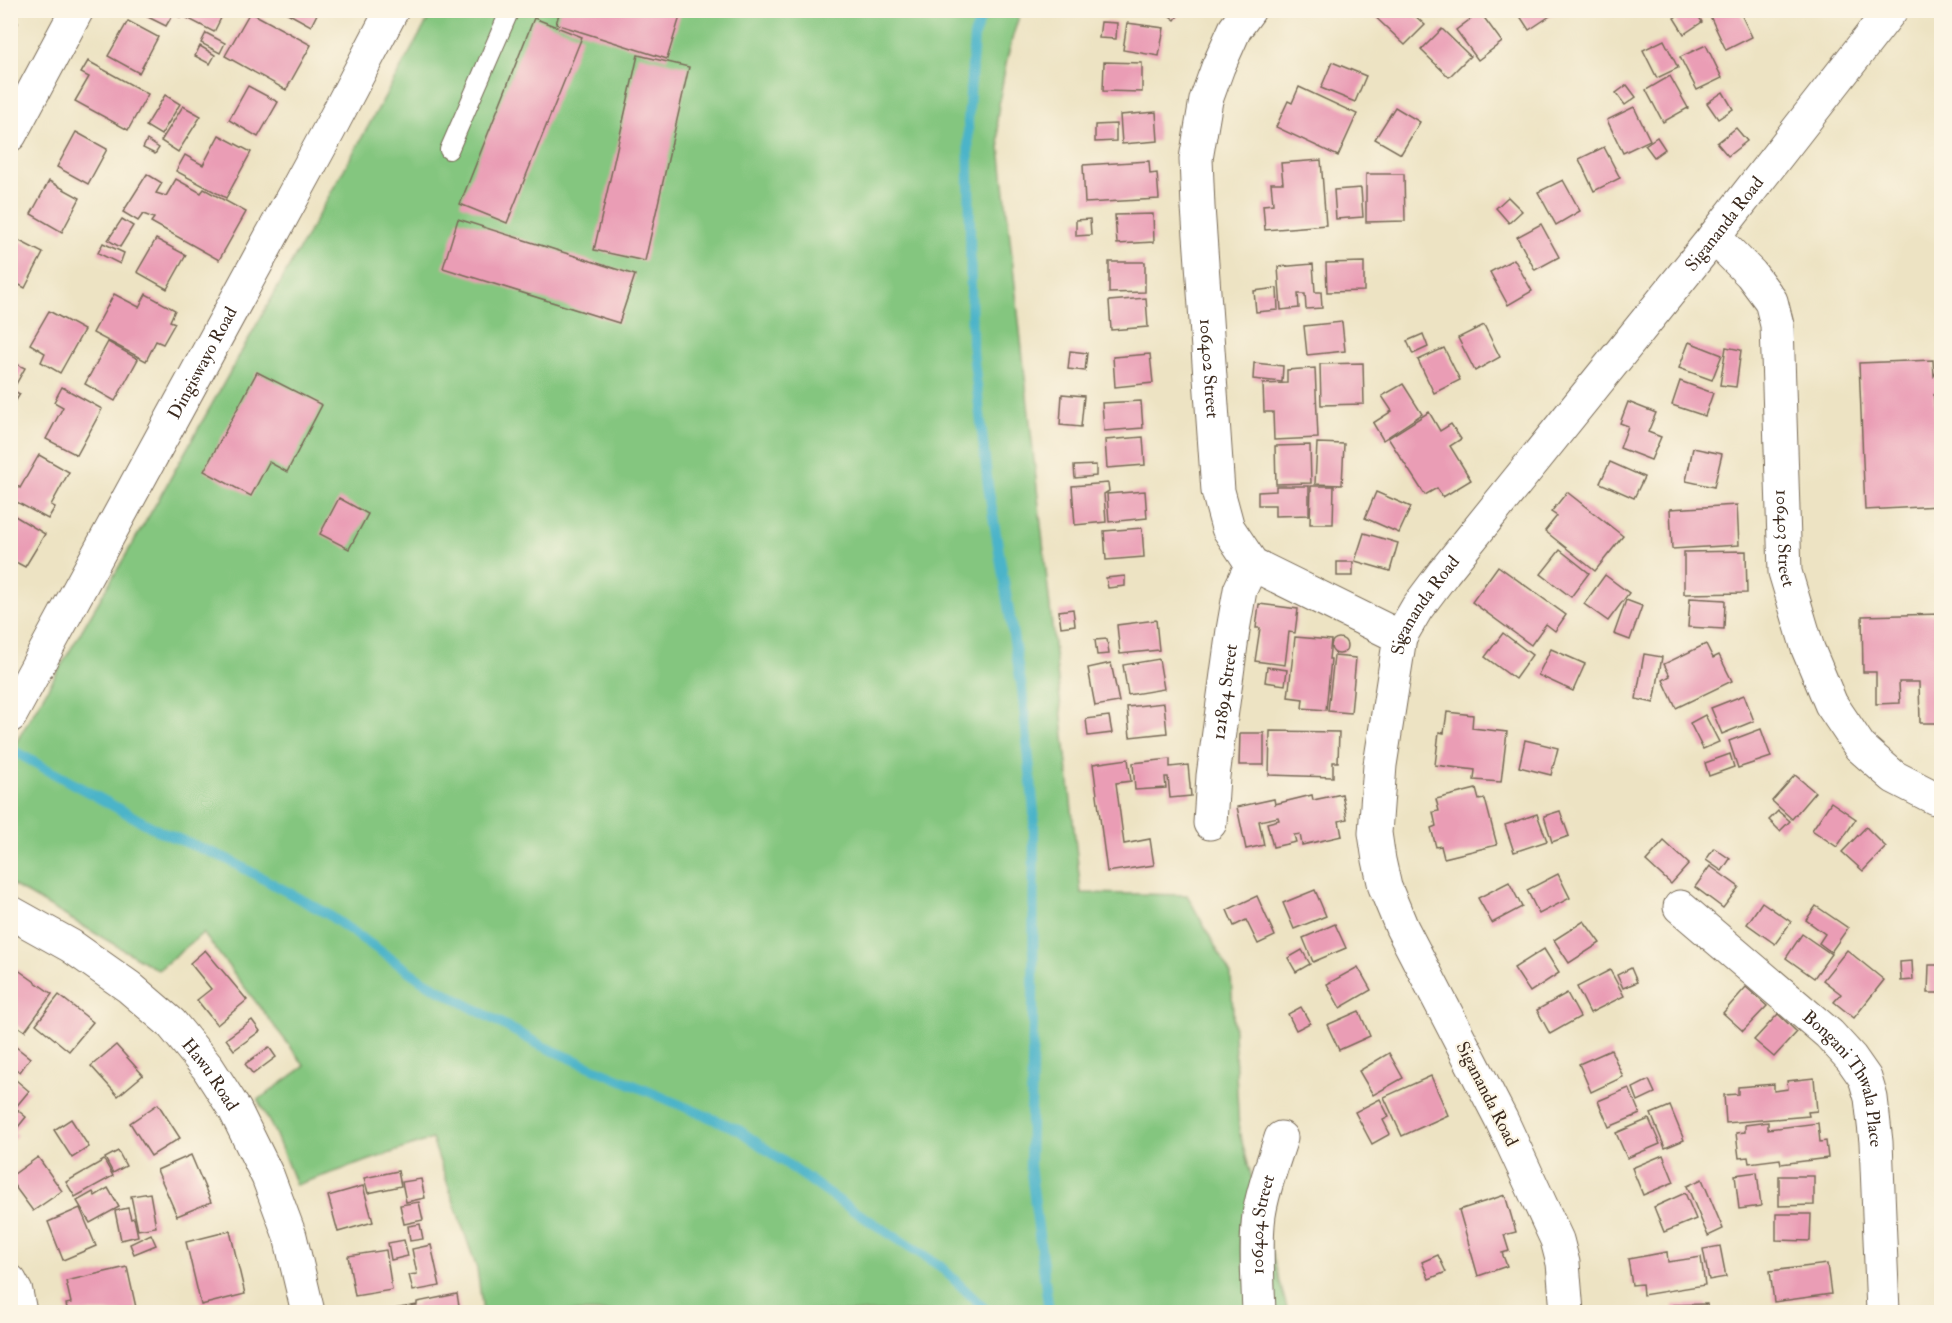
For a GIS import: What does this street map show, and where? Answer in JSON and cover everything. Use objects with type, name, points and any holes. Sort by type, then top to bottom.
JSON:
[{"type":"street","points":[[10,135],[77,10]]},
{"type":"street","name":"Dingiswayo Road","points":[[10,716],[392,10]]},
{"type":"street","name":"106402 Street","points":[[1249,10],[1235,29],[1206,100],[1196,159],[1218,491],[1228,528],[1252,564]]},
{"type":"street","name":"Sigananda Road","points":[[1567,1312],[1563,1263],[1547,1218],[1501,1119],[1402,928],[1385,887],[1375,833],[1380,765],[1400,637],[1417,608],[1444,572],[1714,237],[1891,10]]},
{"type":"street","name":"106403 Street","points":[[1714,237],[1751,274],[1771,301],[1777,325],[1785,572],[1808,649],[1831,704],[1860,747],[1894,777],[1941,799]]},
{"type":"street","points":[[1252,564],[1400,637]]},
{"type":"street","name":"121894 Street","points":[[1210,824],[1213,776],[1233,630],[1240,590],[1252,564]]},
{"type":"street","name":"Bongani Thwala Place","points":[[1680,907],[1829,1034],[1851,1058],[1865,1078],[1871,1098],[1876,1142],[1883,1312]]},
{"type":"street","name":"Hawu Road","points":[[10,912],[72,946],[129,987],[171,1023],[208,1068],[235,1110],[268,1177],[290,1236],[308,1312]]},
{"type":"street","name":"106404 Street","points":[[1259,1312],[1259,1216],[1266,1182],[1281,1138]]},
{"type":"street","points":[[10,1281],[16,1292],[20,1312]]},
{"type":"lane","points":[[449,150],[510,10]]},
{"type":"green space","points":[[433,11],[1021,11],[1006,64],[997,119],[1081,893],[1187,895],[1231,975],[1239,1131],[1288,1312],[483,1312],[477,1269],[432,1139],[296,1185],[275,1133],[258,1100],[305,1066],[203,933],[158,970],[11,884],[11,751],[157,502]]},
{"type":"building","points":[[148,10],[183,10],[180,17],[173,14],[166,26],[146,16]]},
{"type":"building","points":[[188,10],[225,10],[214,32],[185,17]]},
{"type":"building","points":[[282,10],[319,10],[311,26]]},
{"type":"building","points":[[560,10],[682,10],[667,59],[556,24]]},
{"type":"building","points":[[1162,10],[1182,10],[1175,20]]},
{"type":"building","points":[[1368,10],[1414,10],[1412,13],[1425,25],[1405,45]]},
{"type":"building","points":[[1516,10],[1559,10],[1529,30]]},
{"type":"building","points":[[1686,10],[1695,10],[1702,22],[1684,34],[1674,18]]},
{"type":"building","points":[[1722,10],[1739,10],[1752,37],[1726,50],[1710,16]]},
{"type":"building","points":[[250,12],[311,45],[286,90],[225,56]]},
{"type":"building","points":[[1480,12],[1502,42],[1478,60],[1456,30]]},
{"type":"building","points":[[10,13],[14,15],[11,20],[18,23],[11,35],[14,37],[10,43]]},
{"type":"building","points":[[534,18],[582,37],[507,223],[460,204]]},
{"type":"building","points":[[128,21],[158,37],[139,73],[108,56]]},
{"type":"building","points":[[1101,22],[1117,23],[1116,39],[1099,38]]},
{"type":"building","points":[[1127,23],[1164,28],[1159,56],[1123,50]]},
{"type":"building","points":[[1442,29],[1470,56],[1449,77],[1421,50]]},
{"type":"building","points":[[206,33],[225,43],[220,53],[201,43]]},
{"type":"building","points":[[1664,40],[1678,68],[1657,78],[1643,50]]},
{"type":"building","points":[[1706,45],[1722,78],[1697,90],[1680,57]]},
{"type":"building","points":[[200,46],[215,55],[210,64],[195,56]]},
{"type":"building","points":[[638,55],[689,67],[645,261],[594,250]]},
{"type":"building","points":[[88,61],[148,94],[128,130],[75,101],[89,77],[81,73]]},
{"type":"building","points":[[1104,62],[1142,63],[1142,92],[1103,91]]},
{"type":"building","points":[[1332,62],[1366,76],[1355,102],[1321,88]]},
{"type":"building","points":[[1670,76],[1688,108],[1663,122],[1646,90]]},
{"type":"building","points":[[1627,85],[1636,97],[1625,105],[1616,93]]},
{"type":"building","points":[[248,86],[278,102],[258,137],[229,120]]},
{"type":"building","points":[[1299,87],[1357,114],[1338,156],[1276,127],[1288,101],[1292,103]]},
{"type":"building","points":[[1723,92],[1733,109],[1718,119],[1707,103]]},
{"type":"building","points":[[165,95],[180,104],[161,135],[146,126]]},
{"type":"building","points":[[183,106],[201,116],[178,152],[161,141]]},
{"type":"building","points":[[1395,107],[1420,122],[1401,154],[1375,139]]},
{"type":"building","points":[[1634,107],[1650,140],[1623,153],[1607,120]]},
{"type":"building","points":[[1156,112],[1158,141],[1122,144],[1120,115]]},
{"type":"building","points":[[1116,124],[1116,141],[1095,142],[1095,125]]},
{"type":"building","points":[[1736,128],[1747,141],[1728,156],[1717,143]]},
{"type":"building","points":[[76,132],[107,149],[88,184],[57,167]]},
{"type":"building","points":[[219,135],[251,152],[226,198],[176,171],[185,155],[203,165]]},
{"type":"building","points":[[1657,137],[1665,149],[1654,157],[1645,145]]},
{"type":"building","points":[[147,140],[159,148],[155,154],[143,148]]},
{"type":"building","points":[[1604,147],[1620,178],[1594,191],[1579,159]]},
{"type":"building","points":[[1321,160],[1326,225],[1265,230],[1263,205],[1273,204],[1271,183],[1283,183],[1281,163]]},
{"type":"building","points":[[1149,161],[1150,174],[1157,173],[1159,199],[1085,203],[1083,165]]},
{"type":"building","points":[[147,174],[162,183],[156,193],[166,196],[176,179],[201,193],[204,189],[246,212],[219,260],[151,222],[154,218],[143,214],[138,221],[123,212]]},
{"type":"building","points":[[1366,174],[1404,174],[1405,221],[1366,222]]},
{"type":"building","points":[[1563,180],[1580,211],[1556,225],[1538,192]]},
{"type":"building","points":[[49,181],[80,198],[62,232],[31,214]]},
{"type":"building","points":[[1361,188],[1363,217],[1336,219],[1334,190]]},
{"type":"building","points":[[1508,197],[1522,211],[1509,223],[1496,208]]},
{"type":"building","points":[[1153,214],[1154,242],[1117,244],[1115,215]]},
{"type":"building","points":[[122,219],[133,226],[120,247],[108,240]]},
{"type":"building","points":[[458,219],[635,275],[619,323],[443,268]]},
{"type":"building","points":[[1090,219],[1091,235],[1076,236],[1076,220]]},
{"type":"building","points":[[1541,224],[1559,257],[1535,270],[1517,237]]},
{"type":"building","points":[[10,236],[43,253],[25,288],[10,280]]},
{"type":"building","points":[[156,239],[186,255],[167,289],[137,272]]},
{"type":"building","points":[[103,243],[124,253],[120,264],[98,253]]},
{"type":"building","points":[[1514,259],[1532,291],[1508,305],[1490,272]]},
{"type":"building","points":[[1109,262],[1145,262],[1145,292],[1109,293]]},
{"type":"building","points":[[1364,262],[1364,291],[1327,292],[1326,263]]},
{"type":"building","points":[[1313,264],[1315,292],[1321,292],[1322,308],[1306,309],[1305,294],[1298,294],[1299,308],[1281,310],[1278,267]]},
{"type":"building","points":[[1277,288],[1278,310],[1256,312],[1254,291]]},
{"type":"building","points":[[114,294],[139,307],[146,294],[175,310],[170,321],[175,323],[163,344],[156,341],[146,361],[93,333]]},
{"type":"building","points":[[1146,298],[1148,327],[1111,330],[1109,301]]},
{"type":"building","points":[[49,311],[84,330],[60,373],[41,362],[45,353],[30,344]]},
{"type":"building","points":[[1342,322],[1345,351],[1307,355],[1304,326]]},
{"type":"building","points":[[1484,325],[1500,357],[1475,371],[1458,338]]},
{"type":"building","points":[[1423,334],[1428,347],[1413,354],[1407,341]]},
{"type":"building","points":[[108,342],[138,359],[115,401],[85,384]]},
{"type":"building","points":[[1689,342],[1722,355],[1712,380],[1679,368]]},
{"type":"building","points":[[1726,347],[1741,350],[1736,387],[1720,385]]},
{"type":"building","points":[[1444,348],[1460,380],[1434,393],[1418,360]]},
{"type":"building","points":[[1070,351],[1087,353],[1085,371],[1068,369]]},
{"type":"building","points":[[1150,354],[1153,383],[1115,387],[1113,357]]},
{"type":"building","points":[[1933,360],[1934,376],[1942,364],[1942,400],[1934,395],[1939,506],[1865,510],[1859,363]]},
{"type":"building","points":[[10,361],[25,368],[16,384],[10,381]]},
{"type":"building","points":[[1254,363],[1283,366],[1282,382],[1253,379]]},
{"type":"building","points":[[1363,363],[1364,404],[1321,405],[1320,364]]},
{"type":"building","points":[[1315,368],[1318,438],[1274,440],[1273,412],[1264,412],[1263,384],[1287,383],[1287,370]]},
{"type":"building","points":[[257,372],[322,405],[287,472],[269,462],[251,496],[204,471]]},
{"type":"building","points":[[1680,381],[1713,393],[1705,416],[1672,405]]},
{"type":"building","points":[[1403,384],[1422,414],[1383,440],[1373,423],[1392,411],[1382,396]]},
{"type":"building","points":[[62,387],[102,409],[77,455],[46,439],[63,407],[54,402]]},
{"type":"building","points":[[10,389],[20,394],[10,410]]},
{"type":"building","points":[[1062,394],[1084,396],[1081,427],[1060,425]]},
{"type":"building","points":[[1141,401],[1143,428],[1104,431],[1102,403]]},
{"type":"building","points":[[1628,402],[1656,413],[1648,432],[1661,437],[1651,460],[1620,448],[1628,426],[1620,423]]},
{"type":"building","points":[[1429,412],[1440,431],[1451,424],[1461,439],[1450,446],[1471,480],[1443,497],[1437,488],[1425,495],[1388,438]]},
{"type":"building","points":[[1143,437],[1145,465],[1107,468],[1105,440]]},
{"type":"building","points":[[1317,443],[1344,444],[1342,485],[1315,484]]},
{"type":"building","points":[[1310,445],[1311,483],[1276,484],[1275,446]]},
{"type":"building","points":[[1693,448],[1722,454],[1714,487],[1686,481]]},
{"type":"building","points":[[39,455],[69,472],[51,505],[55,507],[48,519],[11,499]]},
{"type":"building","points":[[1610,462],[1644,477],[1634,498],[1600,483]]},
{"type":"building","points":[[1096,465],[1096,476],[1075,478],[1074,466]]},
{"type":"building","points":[[1108,483],[1109,491],[1104,494],[1106,522],[1075,525],[1072,486]]},
{"type":"building","points":[[1276,486],[1309,486],[1309,515],[1275,516],[1275,505],[1258,505],[1258,492],[1276,491]]},
{"type":"building","points":[[1311,486],[1334,486],[1333,524],[1310,524]]},
{"type":"building","points":[[1145,491],[1147,518],[1109,522],[1107,494]]},
{"type":"building","points":[[1376,492],[1411,507],[1399,533],[1365,518]]},
{"type":"building","points":[[1567,492],[1623,536],[1595,571],[1545,531],[1557,516],[1551,512]]},
{"type":"building","points":[[339,498],[368,514],[349,549],[320,534]]},
{"type":"building","points":[[1737,505],[1739,545],[1672,549],[1670,509]]},
{"type":"building","points":[[15,516],[45,534],[25,567],[10,559],[10,523]]},
{"type":"building","points":[[1142,528],[1144,557],[1106,560],[1104,531]]},
{"type":"building","points":[[1364,533],[1398,543],[1390,571],[1355,561]]},
{"type":"building","points":[[1560,550],[1589,573],[1571,597],[1541,574]]},
{"type":"building","points":[[1746,551],[1747,593],[1684,594],[1684,552]]},
{"type":"building","points":[[1337,562],[1353,562],[1353,576],[1337,576]]},
{"type":"building","points":[[1498,566],[1566,615],[1555,631],[1546,624],[1531,645],[1472,602]]},
{"type":"building","points":[[1605,575],[1629,593],[1608,621],[1584,604]]},
{"type":"building","points":[[1125,576],[1125,586],[1108,588],[1106,578]]},
{"type":"building","points":[[1690,598],[1725,600],[1724,629],[1688,627]]},
{"type":"building","points":[[1626,600],[1642,606],[1630,640],[1614,634]]},
{"type":"building","points":[[1259,604],[1298,609],[1295,633],[1289,632],[1285,665],[1255,661],[1260,628],[1256,628]]},
{"type":"building","points":[[1073,609],[1075,625],[1061,627],[1059,611]]},
{"type":"building","points":[[1942,614],[1942,723],[1920,723],[1919,682],[1899,682],[1900,703],[1876,704],[1876,672],[1863,672],[1862,616]]},
{"type":"building","points":[[1156,620],[1159,650],[1120,654],[1117,625]]},
{"type":"building","points":[[1503,633],[1532,655],[1515,679],[1485,657]]},
{"type":"building","points":[[1295,637],[1331,640],[1326,710],[1302,708],[1303,699],[1288,697]]},
{"type":"building","points":[[1336,638],[1342,638],[1347,646],[1345,652],[1336,654],[1331,649],[1331,643]]},
{"type":"building","points":[[1107,639],[1109,654],[1097,655],[1095,640]]},
{"type":"building","points":[[1706,644],[1713,658],[1719,655],[1732,681],[1676,708],[1663,680],[1670,676],[1664,664]]},
{"type":"building","points":[[1551,649],[1585,664],[1573,691],[1538,675]]},
{"type":"building","points":[[1644,654],[1662,657],[1654,703],[1636,699]]},
{"type":"building","points":[[1334,656],[1356,658],[1351,713],[1328,711]]},
{"type":"building","points":[[1159,659],[1164,689],[1128,695],[1123,665]]},
{"type":"building","points":[[1111,663],[1119,702],[1095,706],[1088,668]]},
{"type":"building","points":[[1267,667],[1287,670],[1285,685],[1265,682]]},
{"type":"building","points":[[1744,695],[1754,721],[1722,734],[1711,708]]},
{"type":"building","points":[[1164,703],[1167,733],[1130,737],[1127,707]]},
{"type":"building","points":[[1447,712],[1473,715],[1472,728],[1507,732],[1501,782],[1474,780],[1475,770],[1435,765],[1439,732],[1444,733]]},
{"type":"building","points":[[1705,715],[1719,742],[1703,749],[1690,723]]},
{"type":"building","points":[[1109,716],[1112,733],[1088,736],[1086,719]]},
{"type":"building","points":[[1761,729],[1771,757],[1738,768],[1729,741]]},
{"type":"building","points":[[1270,731],[1339,732],[1338,762],[1333,762],[1333,777],[1269,775]]},
{"type":"building","points":[[1240,733],[1264,733],[1264,765],[1239,765]]},
{"type":"building","points":[[1525,740],[1558,748],[1551,775],[1519,767]]},
{"type":"building","points":[[1730,754],[1734,767],[1709,776],[1705,763]]},
{"type":"building","points":[[1128,759],[1131,781],[1116,783],[1124,844],[1150,839],[1154,865],[1107,872],[1093,764]]},
{"type":"building","points":[[1170,759],[1170,767],[1188,765],[1191,796],[1170,798],[1168,777],[1165,777],[1166,788],[1135,790],[1133,763]]},
{"type":"building","points":[[1795,775],[1815,792],[1792,819],[1772,801]]},
{"type":"building","points":[[1476,789],[1479,800],[1485,799],[1497,845],[1444,858],[1441,846],[1436,847],[1431,828],[1436,826],[1433,812],[1439,811],[1436,799]]},
{"type":"building","points":[[1342,794],[1347,819],[1339,821],[1342,836],[1302,845],[1300,834],[1294,835],[1296,842],[1273,847],[1267,823],[1279,820],[1278,817],[1259,821],[1264,845],[1246,849],[1237,807],[1274,799],[1275,804],[1312,795],[1313,800]]},
{"type":"building","points":[[1831,802],[1856,819],[1837,847],[1812,830]]},
{"type":"building","points":[[1560,811],[1569,836],[1552,842],[1544,816]]},
{"type":"building","points":[[1778,811],[1790,821],[1780,831],[1769,820]]},
{"type":"building","points":[[1537,814],[1547,841],[1514,852],[1505,825]]},
{"type":"building","points":[[1866,827],[1886,847],[1863,871],[1842,852]]},
{"type":"building","points":[[1664,841],[1689,864],[1671,884],[1646,861]]},
{"type":"building","points":[[1714,848],[1730,859],[1722,871],[1706,860]]},
{"type":"building","points":[[1710,866],[1739,887],[1723,908],[1695,887]]},
{"type":"building","points":[[1558,874],[1570,898],[1539,914],[1527,890]]},
{"type":"building","points":[[1509,882],[1522,907],[1492,923],[1478,898]]},
{"type":"building","points":[[1315,890],[1326,916],[1294,929],[1283,903]]},
{"type":"building","points":[[1257,896],[1275,936],[1258,944],[1246,920],[1234,926],[1227,910]]},
{"type":"building","points":[[1762,902],[1791,922],[1775,944],[1747,924]]},
{"type":"building","points":[[1816,906],[1848,928],[1831,952],[1819,943],[1825,934],[1806,920]]},
{"type":"building","points":[[1584,921],[1600,943],[1569,963],[1554,940]]},
{"type":"building","points":[[1335,924],[1346,948],[1313,962],[1303,938]]},
{"type":"building","points":[[1802,934],[1831,954],[1814,978],[1786,958]]},
{"type":"building","points":[[1544,949],[1559,973],[1530,992],[1514,968]]},
{"type":"building","points":[[205,950],[247,1000],[217,1025],[197,1000],[211,989],[190,963]]},
{"type":"building","points":[[1302,950],[1310,964],[1296,972],[1288,958]]},
{"type":"building","points":[[1847,950],[1884,980],[1854,1018],[1834,1002],[1841,994],[1823,980]]},
{"type":"building","points":[[1912,961],[1913,980],[1901,981],[1900,962]]},
{"type":"building","points":[[1929,965],[1942,965],[1942,993],[1928,993]]},
{"type":"building","points":[[14,967],[52,994],[25,1031],[10,1021],[10,972]]},
{"type":"building","points":[[1358,967],[1371,990],[1340,1008],[1327,984]]},
{"type":"building","points":[[1631,968],[1637,982],[1623,988],[1617,975]]},
{"type":"building","points":[[1610,970],[1624,996],[1590,1013],[1577,987]]},
{"type":"building","points":[[1746,987],[1767,1006],[1743,1031],[1723,1013]]},
{"type":"building","points":[[1567,993],[1580,1017],[1550,1034],[1537,1010]]},
{"type":"building","points":[[59,995],[93,1022],[69,1051],[36,1024]]},
{"type":"building","points":[[1301,1007],[1310,1023],[1296,1030],[1288,1014]]},
{"type":"building","points":[[1359,1011],[1370,1036],[1339,1050],[1327,1025]]},
{"type":"building","points":[[1778,1014],[1797,1032],[1774,1057],[1754,1040]]},
{"type":"building","points":[[252,1020],[260,1031],[234,1050],[226,1039]]},
{"type":"building","points":[[116,1045],[143,1075],[118,1096],[91,1066]]},
{"type":"building","points":[[16,1047],[30,1058],[20,1072],[10,1065],[10,1055]]},
{"type":"building","points":[[269,1047],[276,1057],[253,1074],[245,1064]]},
{"type":"building","points":[[1611,1050],[1623,1077],[1591,1092],[1579,1064]]},
{"type":"building","points":[[1389,1053],[1403,1078],[1373,1095],[1359,1071]]},
{"type":"building","points":[[10,1075],[29,1091],[15,1108],[26,1117],[14,1132],[17,1135],[10,1143]]},
{"type":"building","points":[[1431,1076],[1448,1115],[1402,1136],[1384,1097]]},
{"type":"building","points":[[1814,1078],[1817,1111],[1808,1112],[1809,1116],[1726,1123],[1724,1095],[1738,1094],[1738,1087],[1774,1084],[1774,1091],[1788,1089],[1787,1081]]},
{"type":"building","points":[[1649,1080],[1655,1093],[1638,1101],[1633,1088]]},
{"type":"building","points":[[1629,1088],[1640,1114],[1609,1127],[1598,1101]]},
{"type":"building","points":[[1380,1099],[1389,1117],[1383,1120],[1390,1134],[1372,1144],[1355,1112]]},
{"type":"building","points":[[158,1104],[180,1138],[151,1156],[130,1123]]},
{"type":"building","points":[[1670,1106],[1684,1140],[1665,1148],[1651,1114]]},
{"type":"building","points":[[71,1119],[89,1147],[72,1158],[54,1130]]},
{"type":"building","points":[[1649,1119],[1660,1144],[1627,1158],[1616,1133]]},
{"type":"building","points":[[1768,1122],[1768,1129],[1818,1123],[1820,1142],[1826,1141],[1828,1158],[1781,1164],[1780,1159],[1749,1163],[1748,1157],[1739,1158],[1736,1133],[1745,1132],[1745,1125]]},
{"type":"building","points":[[118,1151],[126,1166],[113,1173],[105,1158]]},
{"type":"building","points":[[191,1155],[211,1202],[177,1216],[157,1170]]},
{"type":"building","points":[[1663,1155],[1674,1182],[1643,1195],[1632,1168]]},
{"type":"building","points":[[38,1157],[62,1191],[33,1211],[10,1177]]},
{"type":"building","points":[[104,1160],[113,1176],[75,1197],[66,1182]]},
{"type":"building","points":[[398,1171],[401,1186],[368,1193],[364,1178]]},
{"type":"building","points":[[1757,1172],[1761,1206],[1739,1209],[1735,1175]]},
{"type":"building","points":[[1779,1176],[1814,1176],[1814,1205],[1779,1206]]},
{"type":"building","points":[[421,1179],[425,1198],[406,1202],[402,1182]]},
{"type":"building","points":[[1702,1179],[1723,1229],[1708,1236],[1687,1186]]},
{"type":"building","points":[[363,1186],[373,1222],[338,1232],[328,1196]]},
{"type":"building","points":[[108,1188],[119,1207],[90,1223],[77,1201],[93,1192],[95,1196]]},
{"type":"building","points":[[150,1193],[156,1227],[138,1230],[131,1196]]},
{"type":"building","points":[[1685,1193],[1696,1219],[1664,1232],[1654,1207]]},
{"type":"building","points":[[1505,1195],[1516,1232],[1504,1235],[1509,1251],[1502,1253],[1507,1266],[1478,1276],[1459,1210]]},
{"type":"building","points":[[419,1202],[423,1220],[404,1224],[400,1205]]},
{"type":"building","points":[[80,1208],[96,1246],[63,1260],[48,1222]]},
{"type":"building","points":[[128,1208],[131,1219],[134,1218],[138,1236],[121,1240],[115,1211]]},
{"type":"building","points":[[1776,1214],[1811,1214],[1810,1241],[1776,1240]]},
{"type":"building","points":[[420,1224],[423,1239],[410,1241],[408,1226]]},
{"type":"building","points":[[230,1231],[245,1294],[201,1305],[186,1242]]},
{"type":"building","points":[[151,1234],[156,1245],[134,1254],[130,1244]]},
{"type":"building","points":[[404,1240],[408,1256],[391,1260],[388,1243]]},
{"type":"building","points":[[431,1245],[440,1286],[413,1291],[409,1275],[417,1274],[412,1249]]},
{"type":"building","points":[[1720,1246],[1726,1277],[1709,1280],[1703,1249]]},
{"type":"building","points":[[386,1250],[392,1290],[355,1296],[348,1256]]},
{"type":"building","points":[[1667,1252],[1668,1262],[1701,1257],[1705,1285],[1643,1295],[1642,1284],[1632,1285],[1628,1259]]},
{"type":"building","points":[[1438,1255],[1446,1272],[1429,1279],[1422,1262]]},
{"type":"building","points":[[1827,1264],[1831,1294],[1774,1302],[1770,1271]]},
{"type":"building","points":[[127,1267],[137,1312],[68,1312],[66,1304],[71,1303],[66,1281]]},
{"type":"building","points":[[457,1294],[460,1312],[394,1312],[393,1309],[417,1305],[417,1302]]},
{"type":"building","points":[[1707,1304],[1708,1312],[1673,1312],[1673,1305]]},
{"type":"building","points":[[1808,1306],[1809,1312],[1773,1312],[1773,1311]]},
{"type":"waterway","points":[[984,10],[974,36],[968,122],[972,343],[988,486],[1022,689],[1034,812],[1030,1165],[1049,1312]]},
{"type":"waterway","points":[[10,749],[161,832],[225,858],[326,913],[420,979],[542,1046],[739,1130],[842,1203],[940,1266],[988,1312]]}]
